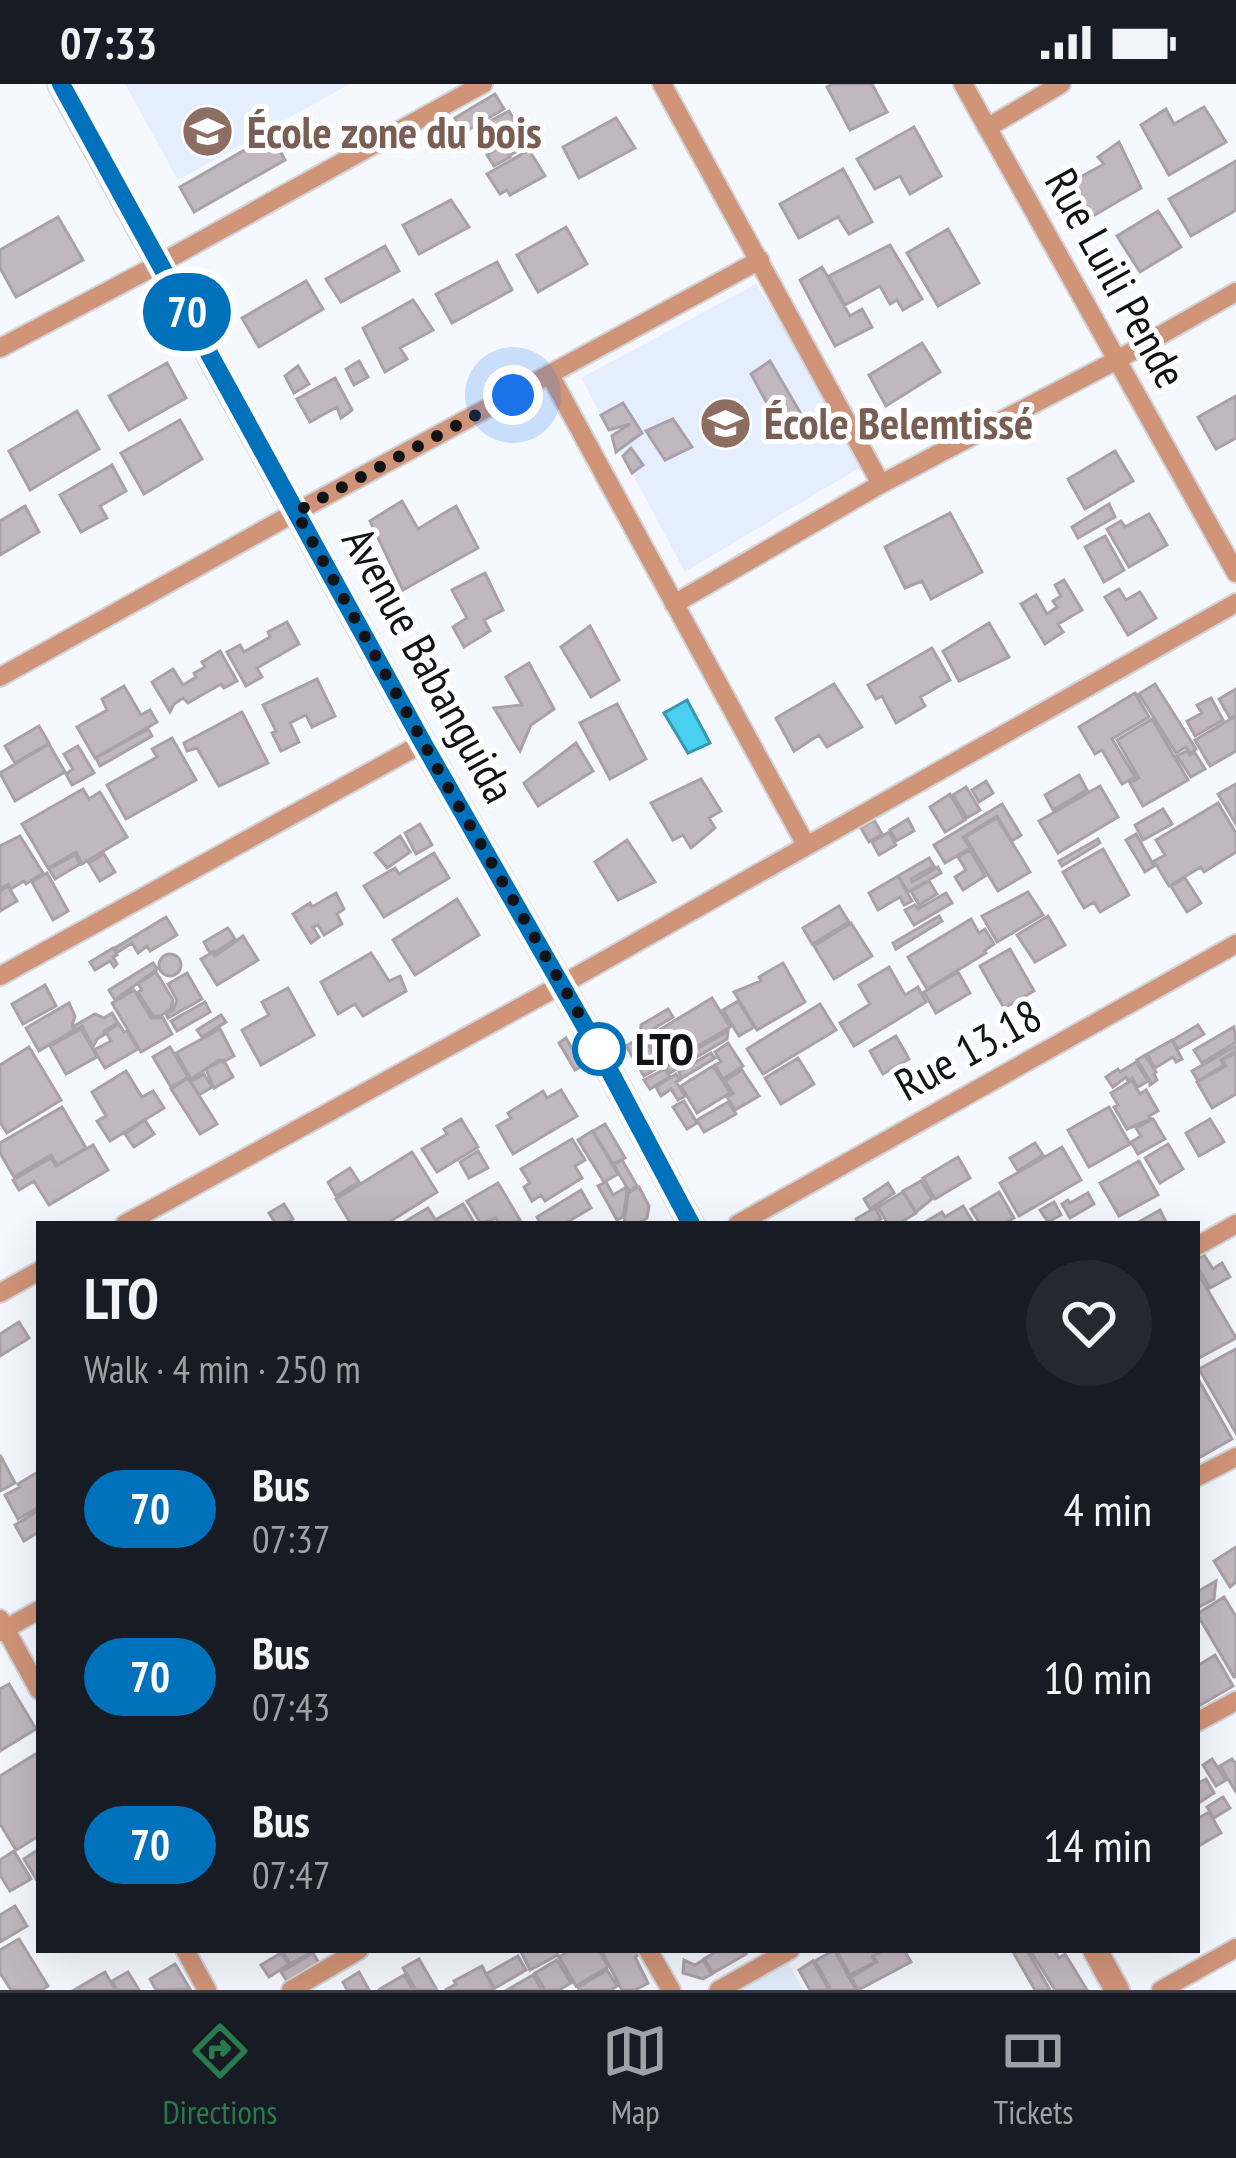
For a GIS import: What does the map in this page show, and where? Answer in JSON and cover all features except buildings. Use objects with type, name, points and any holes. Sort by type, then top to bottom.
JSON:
[{"type":"street","name":"Avenue Babanguida","points":[[61,84],[689,1221]]},
{"type":"street","points":[[0,348],[483,84]]},
{"type":"street","points":[[662,84],[881,484]]},
{"type":"street","name":"Rue Luili Pende","points":[[963,84],[1236,573]]},
{"type":"street","points":[[987,128],[1061,84]]},
{"type":"street","points":[[0,677],[760,260]]},
{"type":"street","points":[[674,604],[881,484],[1236,292]]},
{"type":"street","points":[[550,375],[806,845]]},
{"type":"street","points":[[130,1221],[561,986],[1236,603]]},
{"type":"street","points":[[0,976],[423,743]]},
{"type":"street","name":"Rue 13.18","points":[[743,1221],[1236,944]]},
{"type":"street","points":[[1200,1244],[1236,1224]]},
{"type":"street","points":[[0,1293],[36,1273]]},
{"type":"street","points":[[1200,1476],[1236,1456]]},
{"type":"street","points":[[36,1611],[2,1626],[36,1685]]},
{"type":"street","points":[[1200,1720],[1236,1701]]},
{"type":"street","points":[[1160,1990],[1236,1948]]},
{"type":"street","points":[[187,1953],[207,1990]]},
{"type":"street","points":[[291,1990],[354,1953]]},
{"type":"street","points":[[650,1953],[671,1990]]},
{"type":"street","points":[[719,1990],[785,1953]]},
{"type":"street","points":[[1097,1953],[1117,1990]]},
{"type":"shaded area","name":"École zone du bois","points":[[125,84],[350,84],[178,180]]},
{"type":"shaded area","name":"École Belemtissé","points":[[756,284],[869,462],[685,572],[581,378]]},
{"type":"shaded area","points":[[785,1958],[804,1990],[733,1990]]},
{"type":"water","points":[[687,700],[710,743],[688,753],[664,713]]},
{"type":"bus line","name":"70","points":[[61,84],[689,1221]]},
{"type":"place","name":"École zone du bois","points":[[208,132]]},
{"type":"place","name":"École Belemtissé","points":[[725,423]]},
{"type":"place","name":"LTO","points":[[599,1049]]},
{"type":"route","points":[[513,395],[296,512],[599,1049]]}]
